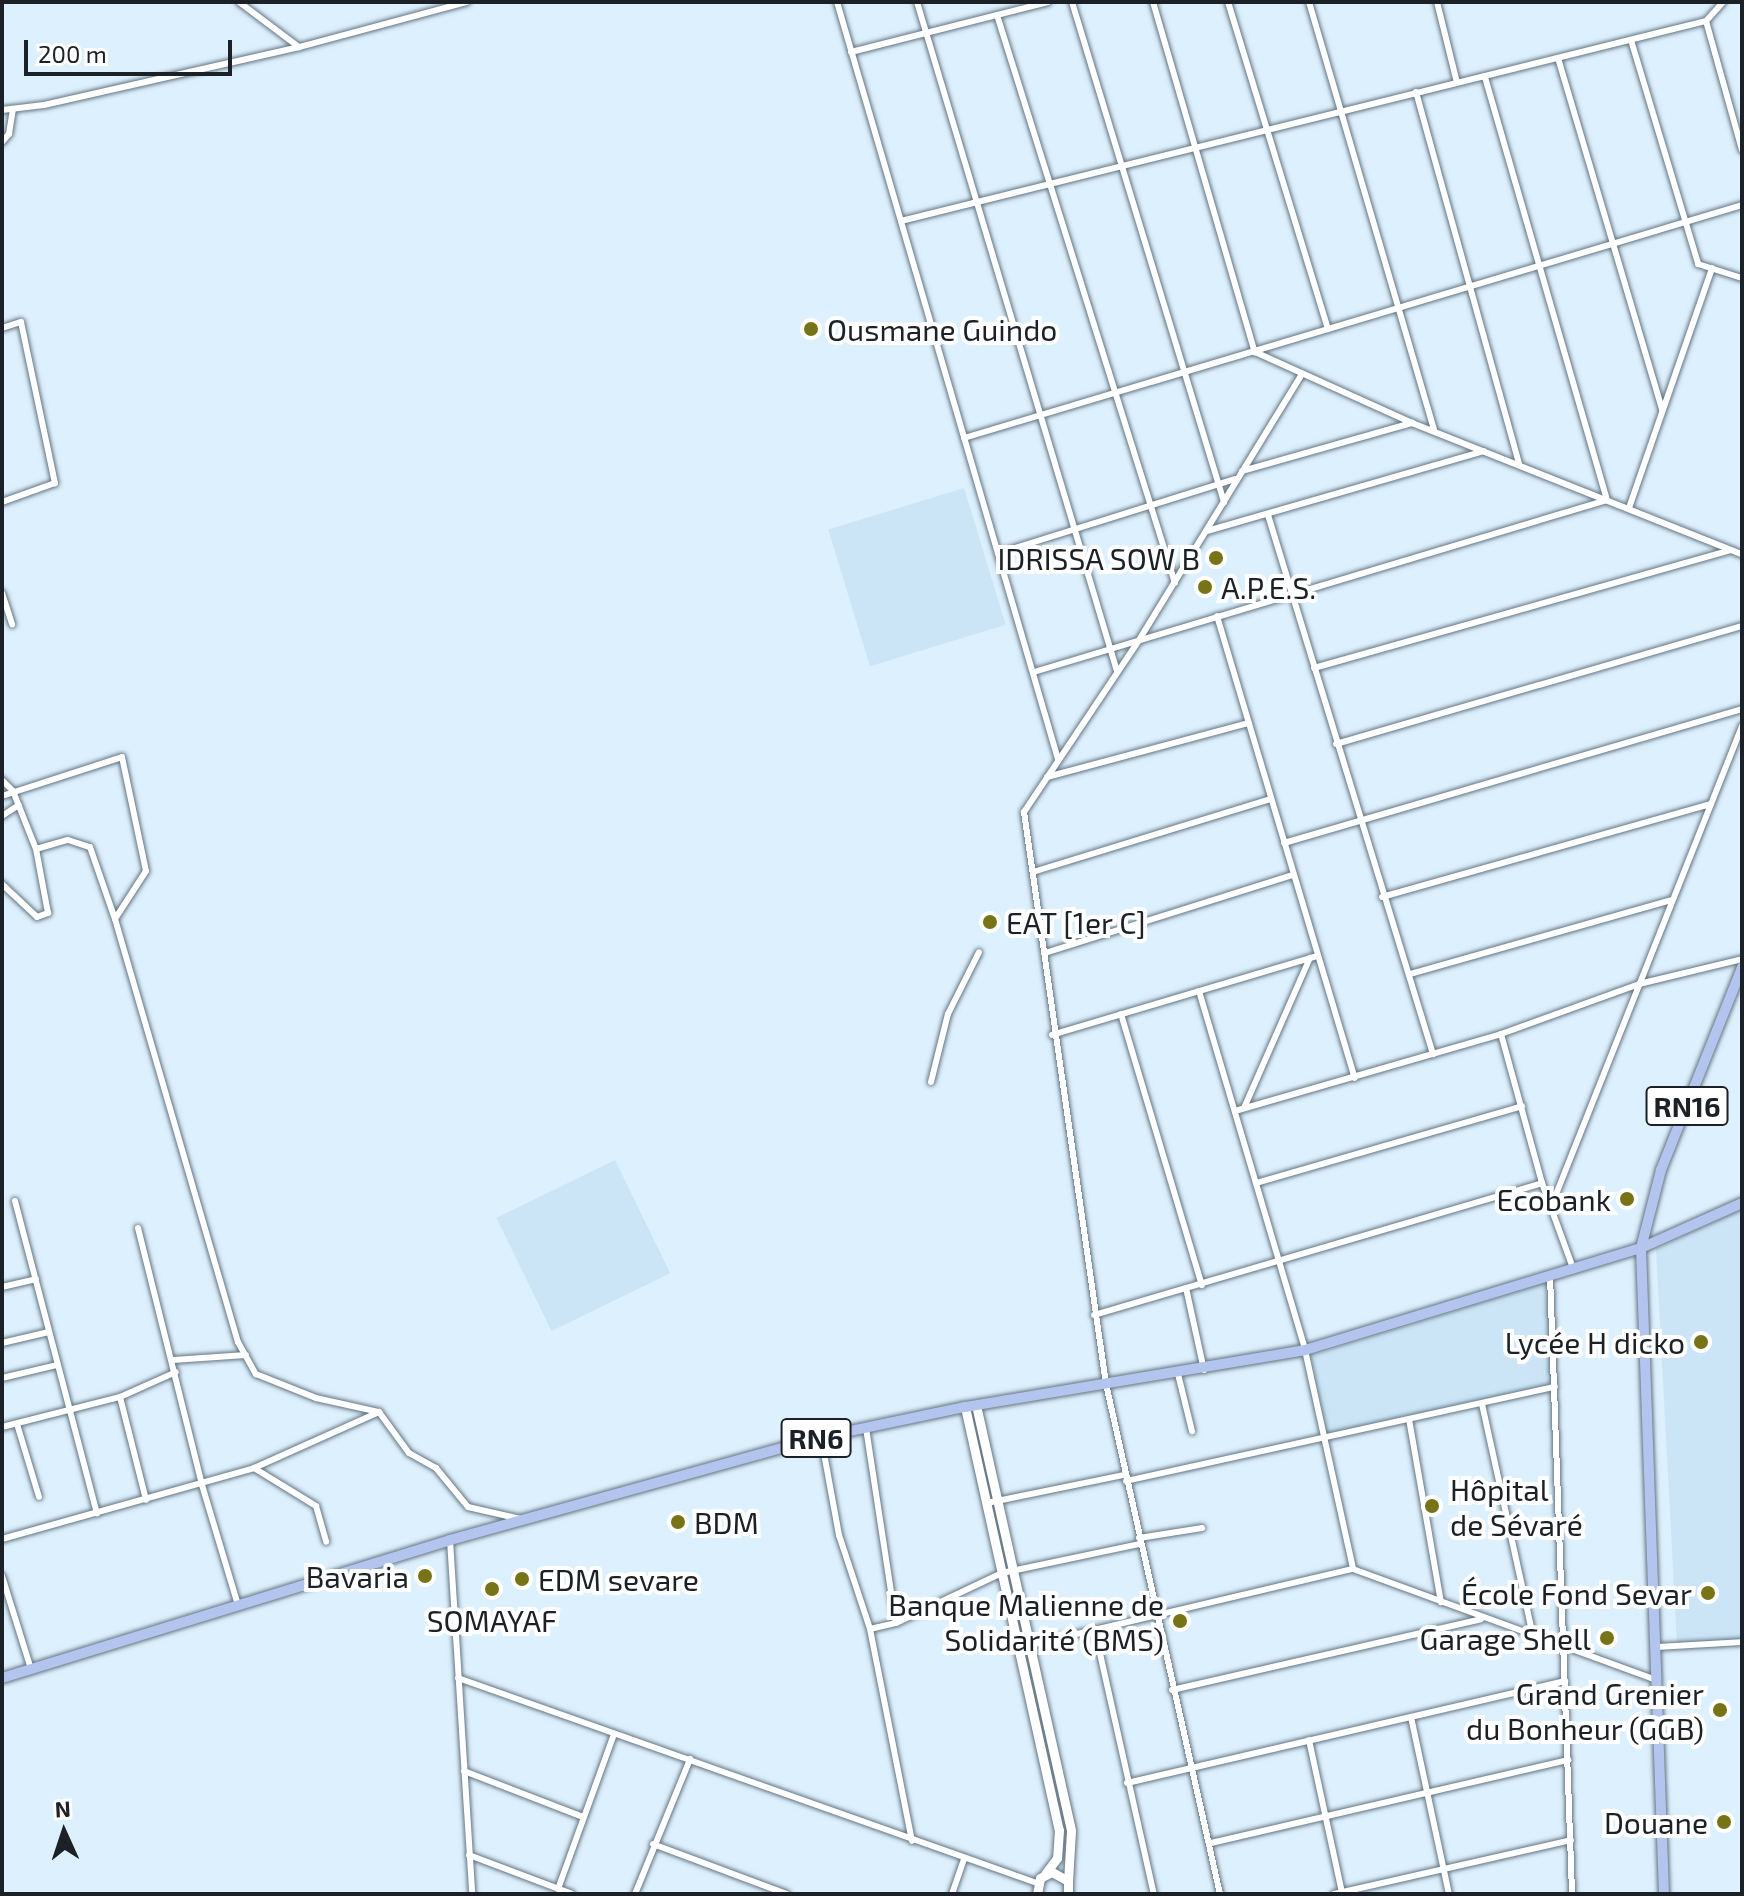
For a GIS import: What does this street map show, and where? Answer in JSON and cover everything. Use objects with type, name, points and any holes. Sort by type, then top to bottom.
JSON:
[{"type":"main road","name":"RN16","points":[[1641,1248],[1661,1170],[1742,967]]},
{"type":"main road","points":[[1664,1894],[1659,1681],[1641,1248],[1742,1203]]},
{"type":"main road","name":"RN6","points":[[2,1678],[450,1540],[821,1437],[970,1406],[1204,1370],[1305,1350],[1641,1248]]},
{"type":"street","points":[[239,2],[299,47]]},
{"type":"street","points":[[2,110],[299,47],[467,2]]},
{"type":"street","points":[[837,2],[1058,759]]},
{"type":"street","points":[[917,2],[1117,671]]},
{"type":"street","points":[[851,52],[1048,2]]},
{"type":"street","points":[[1072,2],[1224,502]]},
{"type":"street","points":[[1153,2],[1255,352],[1301,376],[1412,423],[1434,429],[1742,554]]},
{"type":"street","points":[[1228,2],[1328,329]]},
{"type":"street","points":[[1309,2],[1434,429]]},
{"type":"street","points":[[1437,2],[1457,83]]},
{"type":"street","points":[[901,221],[1706,21],[1723,2]]},
{"type":"street","points":[[997,15],[1147,507],[1175,583]]},
{"type":"street","points":[[1706,21],[1742,150]]},
{"type":"street","points":[[1631,40],[1698,264],[1742,278]]},
{"type":"street","points":[[1558,58],[1662,410]]},
{"type":"street","points":[[1485,76],[1543,265],[1607,500]]},
{"type":"street","points":[[1416,92],[1467,287],[1519,464]]},
{"type":"street","points":[[2,142],[9,134],[13,109]]},
{"type":"street","points":[[964,438],[1742,205]]},
{"type":"street","points":[[1629,508],[1712,268]]},
{"type":"street","points":[[2,328],[21,322],[55,483],[2,502]]},
{"type":"street","points":[[1220,1894],[1195,1768],[1172,1690],[1106,1384],[1052,1035],[1045,953],[1024,812],[1139,640],[1301,376]]},
{"type":"street","points":[[1242,471],[1412,423]]},
{"type":"street","points":[[1207,531],[1484,451]]},
{"type":"street","points":[[999,553],[1235,479]]},
{"type":"street","points":[[1034,672],[1607,500]]},
{"type":"street","points":[[1268,515],[1382,897],[1410,974],[1433,1054]]},
{"type":"street","points":[[1314,668],[1731,550]]},
{"type":"street","points":[[2,593],[12,624]]},
{"type":"street","points":[[1217,616],[1314,957],[1355,1078]]},
{"type":"street","points":[[1336,744],[1742,626]]},
{"type":"street","points":[[1284,843],[1742,709]]},
{"type":"street","points":[[1046,778],[1249,723]]},
{"type":"street","points":[[1551,1207],[1742,726]]},
{"type":"street","points":[[2,796],[122,757],[146,871],[115,919]]},
{"type":"street","points":[[2,780],[13,791],[36,849],[48,913],[37,917],[2,884]]},
{"type":"street","points":[[1033,872],[1271,799]]},
{"type":"street","points":[[1382,897],[1711,804]]},
{"type":"street","points":[[2,816],[19,805]]},
{"type":"street","points":[[36,849],[68,840],[90,847],[115,919],[238,1342],[256,1374],[316,1398],[379,1412],[409,1453],[436,1468],[468,1507],[524,1519]]},
{"type":"street","points":[[1045,953],[1293,875]]},
{"type":"street","points":[[1410,974],[1672,900]]},
{"type":"street","points":[[931,1082],[948,1014],[979,952]]},
{"type":"street","points":[[1052,1035],[1314,957]]},
{"type":"street","points":[[1244,1108],[1314,957]]},
{"type":"street","points":[[1235,1111],[1501,1034],[1639,984],[1742,959]]},
{"type":"street","points":[[1199,991],[1305,1350],[1353,1569]]},
{"type":"street","points":[[1121,1014],[1202,1285]]},
{"type":"street","points":[[1501,1034],[1542,1183],[1573,1268]]},
{"type":"street","points":[[1256,1183],[1522,1106]]},
{"type":"street","points":[[1094,1315],[1542,1183]]},
{"type":"street","points":[[15,1201],[97,1513]]},
{"type":"street","points":[[138,1228],[202,1485],[238,1605]]},
{"type":"street","points":[[1550,1275],[1572,1894]]},
{"type":"street","points":[[2,1287],[36,1279]]},
{"type":"street","points":[[1186,1288],[1204,1370]]},
{"type":"street","points":[[2,1343],[49,1332]]},
{"type":"street","points":[[173,1360],[246,1355]]},
{"type":"street","points":[[2,1378],[57,1365]]},
{"type":"street","points":[[2,1427],[120,1397],[176,1372]]},
{"type":"street","points":[[1178,1374],[1192,1431]]},
{"type":"street","points":[[992,1502],[1324,1438],[1555,1387]]},
{"type":"street","points":[[120,1397],[146,1500]]},
{"type":"street","points":[[1482,1404],[1533,1636]]},
{"type":"street","points":[[970,1406],[1024,1647],[1071,1831],[1069,1894]]},
{"type":"street","points":[[2,1539],[254,1468],[379,1412]]},
{"type":"street","points":[[1409,1419],[1441,1602]]},
{"type":"street","points":[[17,1424],[39,1497]]},
{"type":"street","points":[[866,1428],[896,1623]]},
{"type":"street","points":[[821,1437],[839,1535],[870,1629],[912,1841]]},
{"type":"street","points":[[254,1468],[316,1506],[326,1542]]},
{"type":"street","points":[[870,1629],[896,1623],[1007,1572],[1202,1528]]},
{"type":"street","points":[[450,1540],[472,1894]]},
{"type":"street","points":[[1024,1647],[1157,1618],[1353,1569],[1564,1650],[1659,1681]]},
{"type":"street","points":[[2,1576],[31,1669]]},
{"type":"street","points":[[1172,1690],[1483,1618]]},
{"type":"street","points":[[1095,1631],[1154,1894]]},
{"type":"street","points":[[1656,1647],[1742,1642]]},
{"type":"street","points":[[458,1678],[690,1759],[1037,1889],[1057,1858],[1059,1830],[1024,1647]]},
{"type":"street","points":[[1127,1783],[1565,1681]]},
{"type":"street","points":[[1411,1717],[1449,1894]]},
{"type":"street","points":[[558,1889],[614,1734]]},
{"type":"street","points":[[1309,1740],[1338,1893],[1571,1840]]},
{"type":"street","points":[[635,1894],[690,1759]]},
{"type":"street","points":[[1211,1843],[1568,1760]]},
{"type":"street","points":[[464,1771],[583,1817]]},
{"type":"street","points":[[653,1844],[787,1894]]},
{"type":"street","points":[[469,1855],[572,1894]]},
{"type":"street","points":[[952,1894],[964,1860]]},
{"type":"street","points":[[1045,1874],[1058,1873],[1068,1881]]},
{"type":"shaded area","points":[[964,488],[1006,625],[870,666],[828,530]]},
{"type":"shaded area","points":[[615,1160],[670,1273],[552,1331],[496,1218]]},
{"type":"shaded area","points":[[1742,1209],[1742,1641],[1677,1645],[1656,1249]]},
{"type":"shaded area","points":[[1545,1283],[1554,1385],[1328,1437],[1311,1356]]},
{"type":"place","name":"Ousmane Guindo","points":[[811,329]]},
{"type":"place","name":"IDRISSA SOW B","points":[[1216,558]]},
{"type":"place","name":"A.P.E.S.","points":[[1205,587]]},
{"type":"place","name":"EAT [1er C]","points":[[990,922]]},
{"type":"place","name":"Ecobank","points":[[1627,1199]]},
{"type":"place","name":"Lycée H dicko","points":[[1701,1342]]},
{"type":"place","name":"Hôpital de Sévaré","points":[[1432,1506]]},
{"type":"place","name":"BDM","points":[[678,1522]]},
{"type":"place","name":"Bavaria","points":[[425,1576]]},
{"type":"place","name":"EDM sevare","points":[[522,1579]]},
{"type":"place","name":"SOMAYAF","points":[[492,1589]]},
{"type":"place","name":"École Fond Sevar","points":[[1708,1593]]},
{"type":"place","name":"Banque Malienne de Solidarité (BMS)","points":[[1180,1621]]},
{"type":"place","name":"Garage Shell","points":[[1607,1638]]},
{"type":"place","name":"Grand Grenier du Bonheur (GGB)","points":[[1720,1710]]},
{"type":"place","name":"Douane","points":[[1724,1822]]}]
